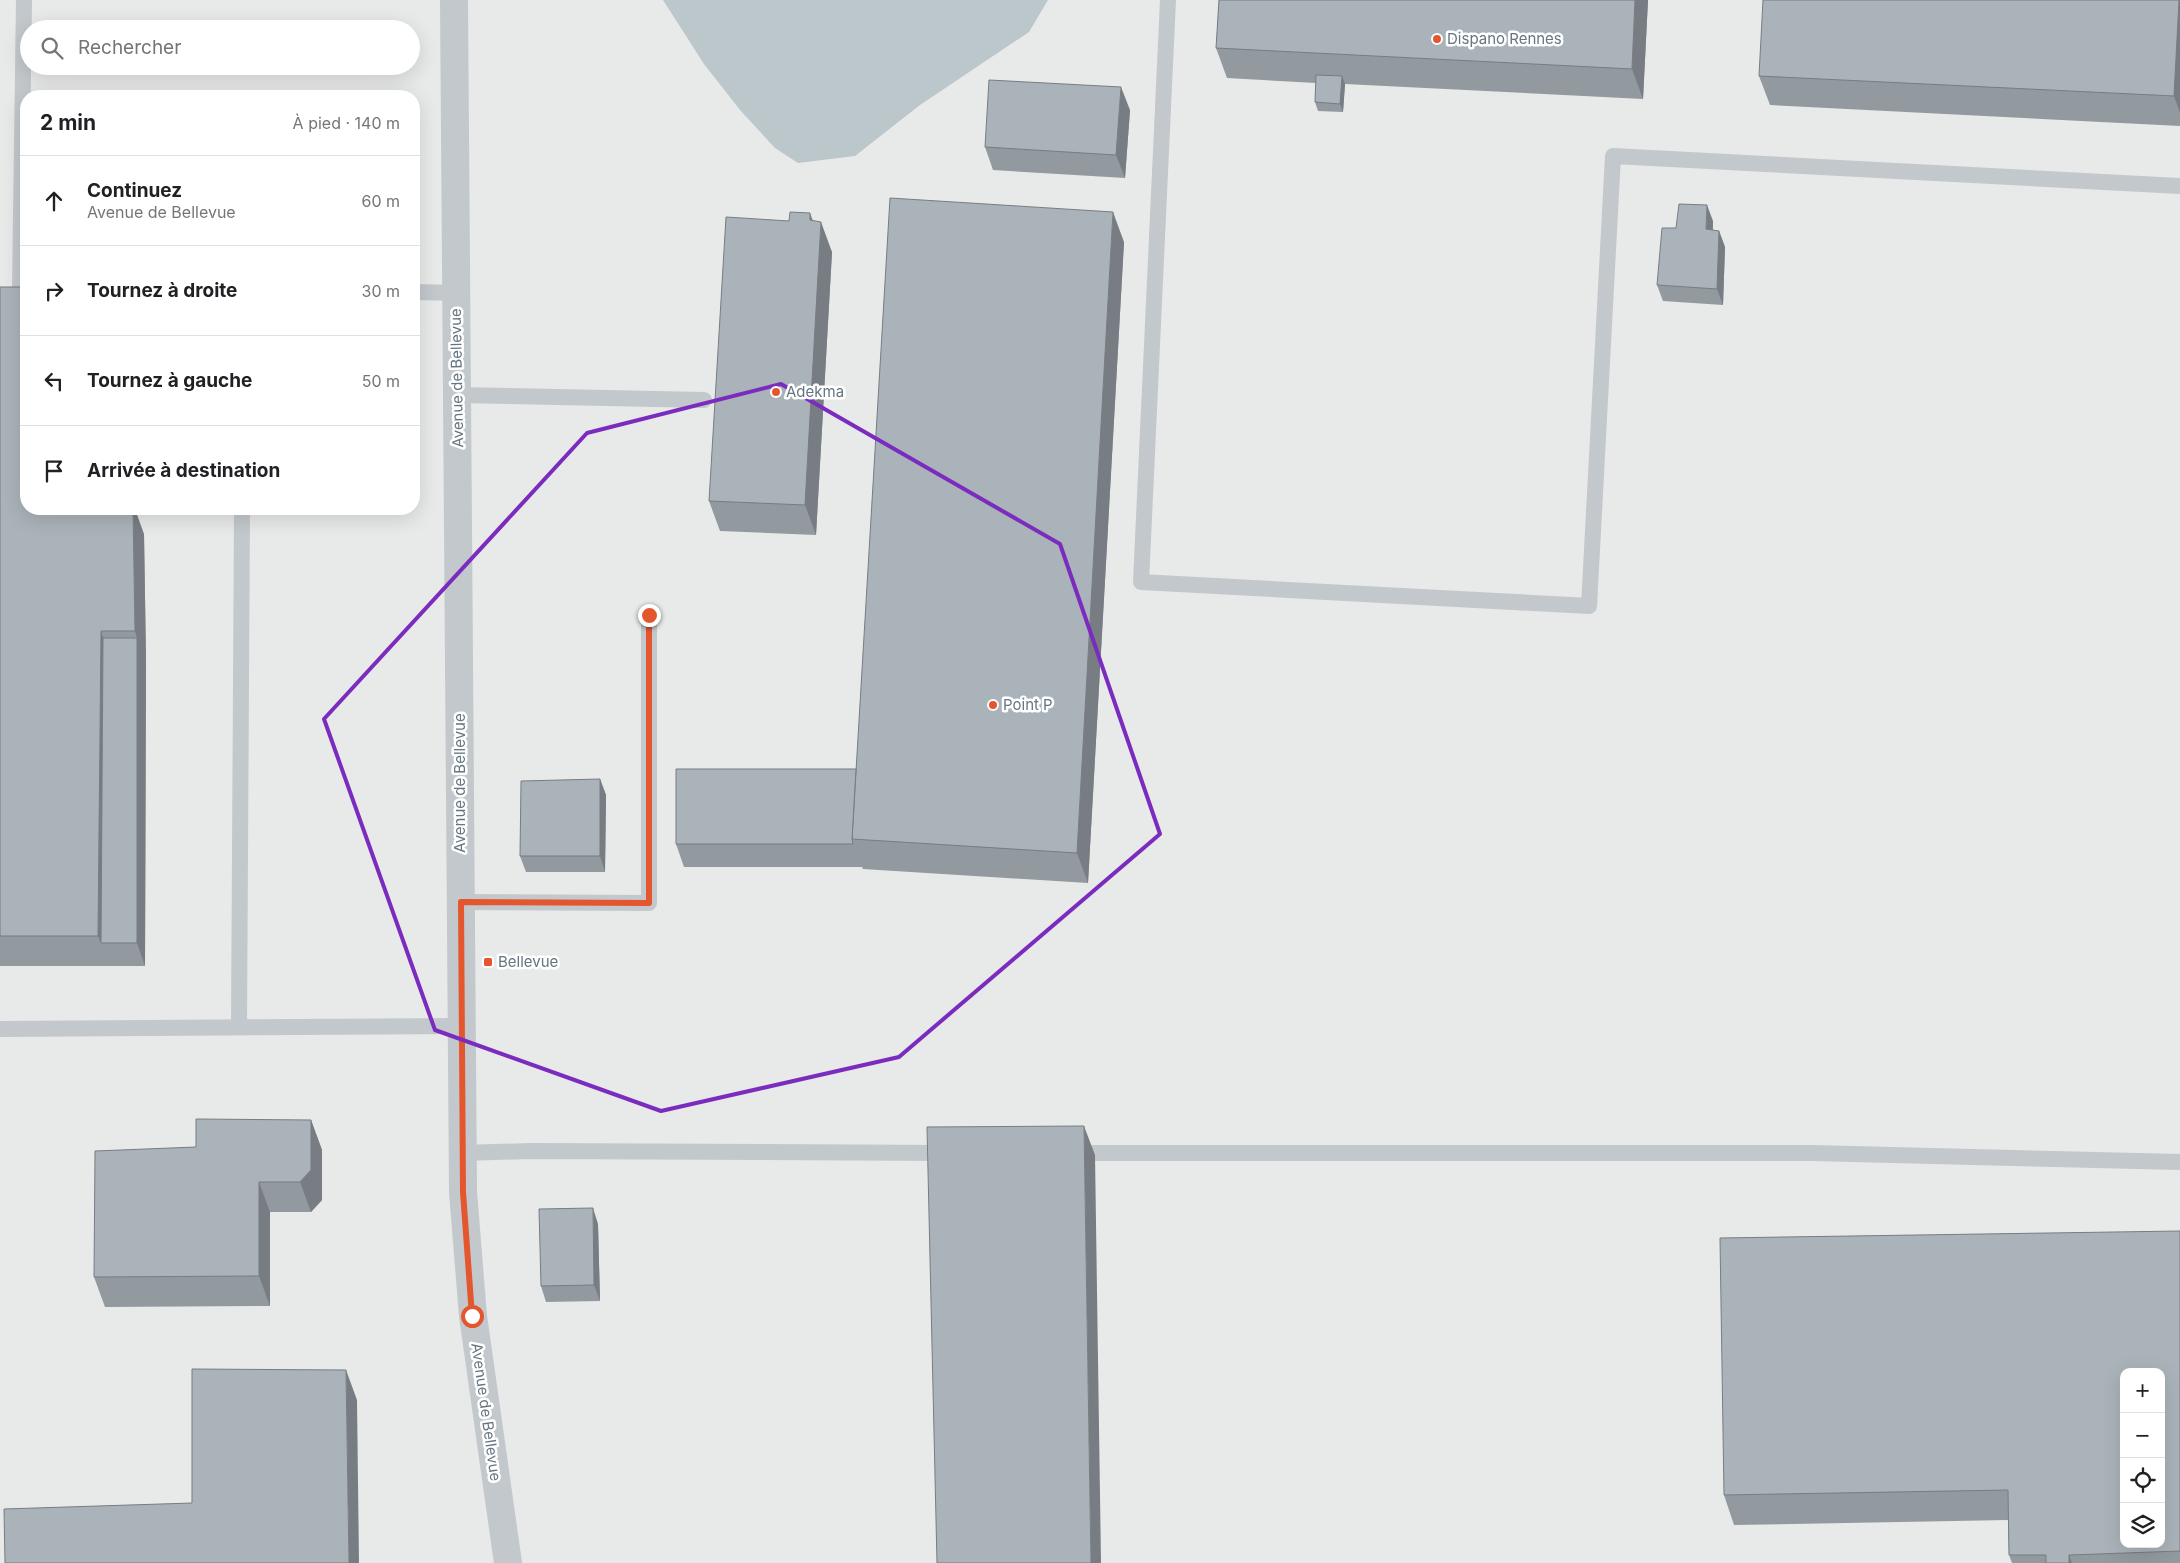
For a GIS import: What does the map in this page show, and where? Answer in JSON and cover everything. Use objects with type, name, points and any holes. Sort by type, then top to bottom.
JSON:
[{"type":"street","name":"Avenue de Bellevue","points":[[454,0],[463,1192],[472,1316],[508,1563]]},
{"type":"lane","points":[[24,0],[24,20]]},
{"type":"lane","points":[[1168,0],[1141,582],[1589,606],[1613,156],[2180,186]]},
{"type":"lane","points":[[22,75],[22,90]]},
{"type":"lane","points":[[18,288],[20,192]]},
{"type":"lane","points":[[420,292],[456,293]]},
{"type":"lane","points":[[457,395],[704,400]]},
{"type":"lane","points":[[240,1027],[242,515]]},
{"type":"lane","points":[[461,902],[649,903],[649,615]]},
{"type":"lane","points":[[0,1029],[462,1026]]},
{"type":"lane","points":[[463,1153],[967,1153]]},
{"type":"lane","points":[[1056,1153],[1812,1153],[2180,1162]]},
{"type":"highlighted area","points":[[781,384],[1060,544],[1160,834],[899,1057],[661,1111],[435,1030],[324,719],[587,433]]},
{"type":"shaded area","points":[[0,0],[2180,0],[2180,1563],[0,1563]]},
{"type":"shaded area","points":[[663,0],[1048,0],[1029,32],[920,105],[855,156],[798,163],[775,148],[740,110],[704,64]]},
{"type":"building","name":"Dispano Rennes","points":[[1219,0],[1635,0],[1632,69],[1216,48]]},
{"type":"building","points":[[1763,0],[2179,0],[2174,96],[1759,76]]},
{"type":"building","points":[[1316,75],[1342,76],[1340,104],[1315,102]]},
{"type":"building","points":[[989,80],[1121,87],[1116,155],[985,147]]},
{"type":"building","points":[[890,198],[1113,212],[1077,853],[852,839]]},
{"type":"building","points":[[1679,204],[1707,205],[1706,229],[1719,231],[1717,289],[1657,285],[1662,228],[1676,228]]},
{"type":"building","name":"Adekma","points":[[790,212],[810,213],[810,220],[821,222],[805,505],[709,501],[726,217],[789,221]]},
{"type":"building","points":[[0,287],[20,287],[20,515],[133,515],[135,631],[101,631],[98,936],[0,936]]},
{"type":"building","points":[[103,638],[137,638],[137,943],[101,943]]},
{"type":"building","points":[[676,769],[856,769],[853,844],[676,844]]},
{"type":"building","points":[[600,779],[600,856],[520,856],[521,781]]},
{"type":"building","points":[[196,1119],[311,1120],[311,1170],[300,1182],[259,1182],[259,1276],[94,1277],[95,1151],[196,1147]]},
{"type":"building","points":[[1084,1126],[1091,1563],[937,1563],[927,1127]]},
{"type":"building","points":[[593,1208],[594,1285],[541,1286],[539,1209]]},
{"type":"building","points":[[2180,1231],[2180,1551],[2069,1555],[2069,1563],[2046,1563],[2046,1555],[2009,1555],[2008,1490],[1724,1495],[1720,1238]]},
{"type":"building","points":[[192,1369],[346,1370],[349,1563],[5,1563],[4,1509],[192,1503]]},
{"type":"place","name":"Dispano Rennes","points":[[1437,39]]},
{"type":"place","name":"Adekma","points":[[776,392]]},
{"type":"place","name":"Point P","points":[[993,705]]},
{"type":"place","name":"Bellevue","points":[[488,962]]},
{"type":"route","points":[[472,1316],[463,1192],[461,902],[649,903],[649,615]]}]
